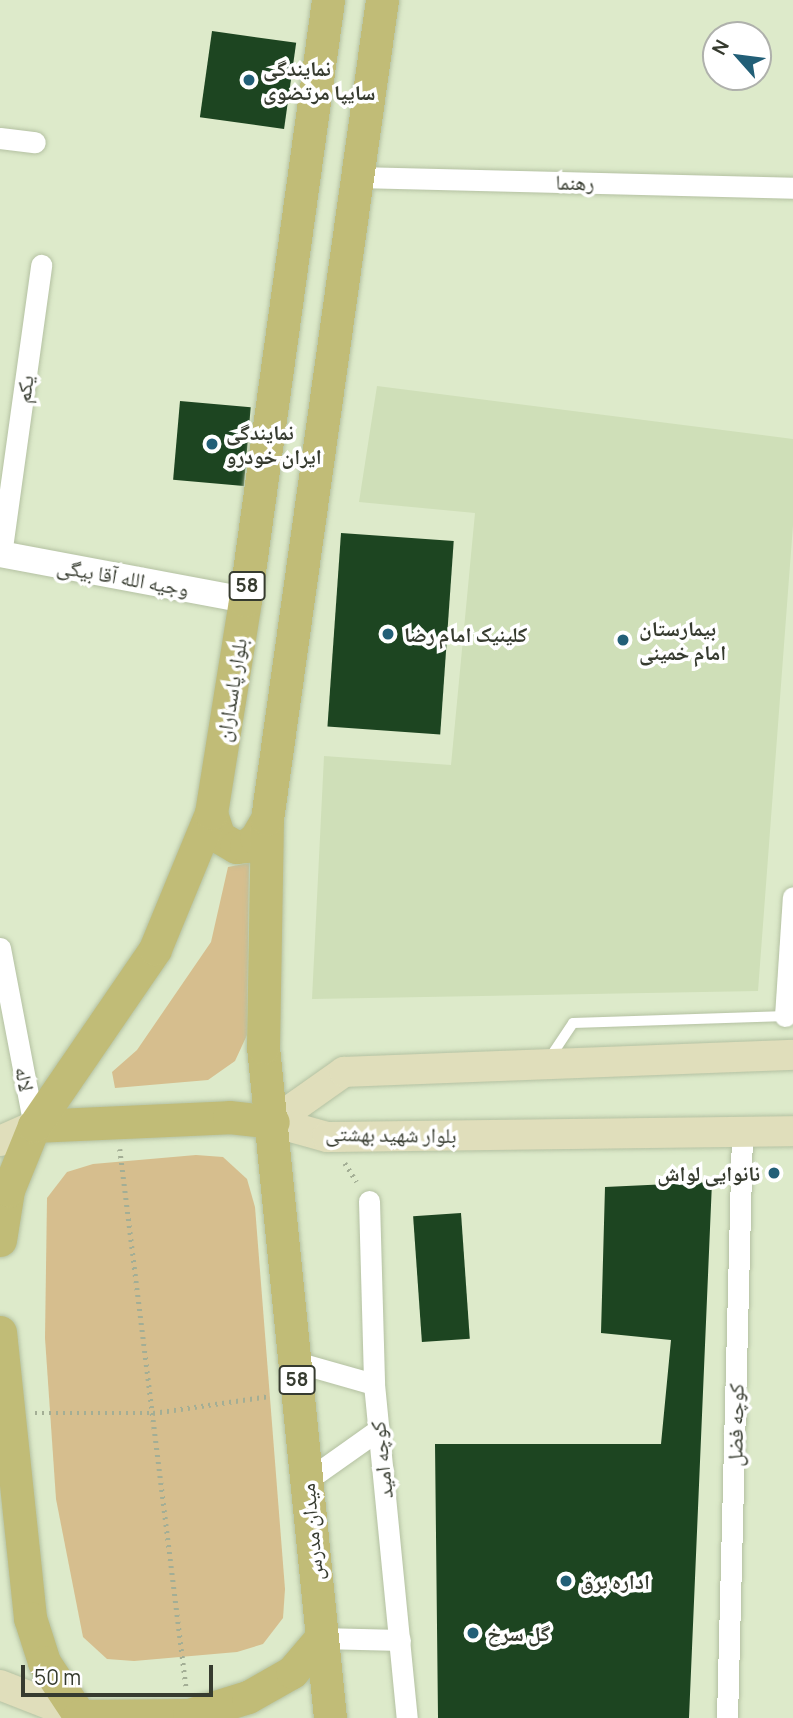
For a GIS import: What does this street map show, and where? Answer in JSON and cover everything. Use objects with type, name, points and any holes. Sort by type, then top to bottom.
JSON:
[{"type":"main road","name":"بلوار پاسداران","points":[[34,1126],[155,950],[211,813],[245,600],[328,0]]},
{"type":"main road","name":"58","points":[[273,1122],[263,1047],[267,819],[382,0]]},
{"type":"main road","points":[[211,813],[219,836],[236,847],[256,838],[267,819]]},
{"type":"main road","name":"بلوار شهید بهشتی","points":[[273,1122],[344,1072],[793,1055]]},
{"type":"main road","points":[[0,1141],[34,1126],[229,1117],[273,1122]]},
{"type":"main road","name":"بلوار شهید بهشتی","points":[[273,1122],[327,1137],[793,1131]]},
{"type":"main road","name":"میدان مدرس","points":[[273,1122],[321,1638]]},
{"type":"main road","name":"58","points":[[0,1240],[8,1190],[34,1126]]},
{"type":"main road","points":[[0,1332],[5,1413],[30,1619],[44,1662],[80,1717]]},
{"type":"main road","name":"58","points":[[321,1638],[330,1718]]},
{"type":"main road","points":[[0,1685],[80,1717],[189,1715],[248,1698],[292,1672],[321,1638]]},
{"type":"street","points":[[0,138],[35,142]]},
{"type":"street","name":"رهنما","points":[[358,177],[793,188]]},
{"type":"street","name":"یکم","points":[[1,554],[41,265]]},
{"type":"street","name":"وجیه الله آقا بیگی","points":[[1,554],[245,600]]},
{"type":"street","points":[[789,1016],[793,897]]},
{"type":"street","name":"لاله","points":[[0,948],[34,1126]]},
{"type":"street","name":"کوچه فضل","points":[[727,1718],[742,1132]]},
{"type":"street","name":"کوچه امید","points":[[369,1201],[374,1384],[407,1718]]},
{"type":"street","points":[[297,1377],[374,1384]]},
{"type":"street","points":[[306,1481],[378,1430]]},
{"type":"street","points":[[321,1638],[400,1640]]},
{"type":"lane","points":[[546,1065],[573,1023],[789,1016]]},
{"type":"path","points":[[117,1123],[189,1715]]},
{"type":"path","points":[[5,1413],[152,1413],[297,1377]]},
{"type":"shaded area","name":"بیمارستان امام خمینی","points":[[377,386],[793,439],[793,525],[758,991],[312,999],[324,756],[451,765],[475,513],[359,502]]},
{"type":"shaded area","points":[[249,863],[247,1035],[235,1061],[208,1080],[115,1088],[112,1072],[137,1050],[211,942],[228,867]]},
{"type":"shaded area","points":[[196,1155],[223,1157],[247,1179],[255,1207],[285,1589],[283,1618],[263,1644],[237,1652],[134,1661],[107,1659],[83,1637],[56,1499],[45,1338],[47,1198],[67,1172],[93,1164]]},
{"type":"building","name":"نمایندگی سایپا مرتضوی","points":[[212,31],[296,43],[284,129],[200,117]]},
{"type":"building","name":"نمایندگی ایران خودرو","points":[[180,401],[251,407],[244,486],[173,480]]},
{"type":"building","name":"کلینیک امام رضا","points":[[341,533],[454,541],[440,734],[327,727]]},
{"type":"building","name":"اداره برق","points":[[712,1182],[689,1718],[438,1718],[435,1444],[661,1444],[671,1340],[601,1333],[605,1187]]},
{"type":"building","points":[[461,1213],[470,1339],[422,1342],[413,1216]]},
{"type":"place","name":"نمایندگی سایپا مرتضوی","points":[[249,80]]},
{"type":"place","name":"نمایندگی ایران خودرو","points":[[212,444]]},
{"type":"place","name":"کلینیک امام رضا","points":[[388,634]]},
{"type":"place","name":"بیمارستان امام خمینی","points":[[623,640]]},
{"type":"place","name":"نانوایی لواش","points":[[774,1173]]},
{"type":"place","name":"اداره برق","points":[[566,1581]]},
{"type":"place","name":"گل سرخ","points":[[473,1633]]}]
